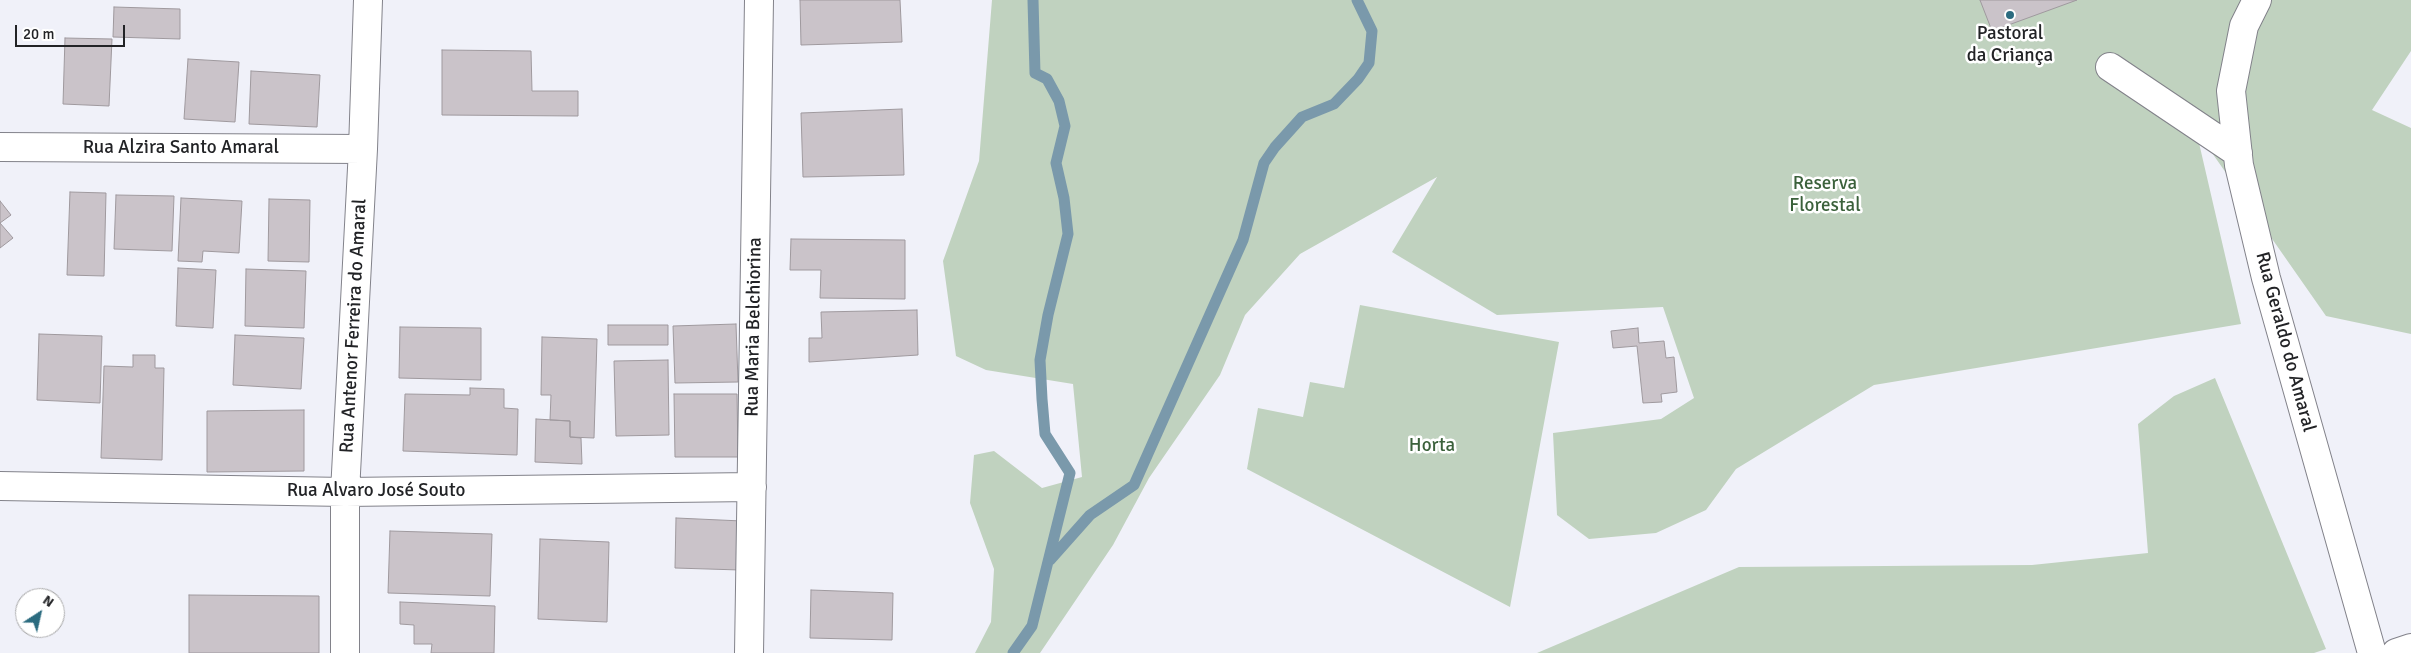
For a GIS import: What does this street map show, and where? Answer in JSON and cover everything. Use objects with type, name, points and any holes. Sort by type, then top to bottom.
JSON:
[{"type":"street","name":"Rua Antenor Ferreira do Amaral","points":[[345,653],[345,492],[363,149],[368,0]]},
{"type":"street","name":"Rua Maria Belchiorina","points":[[749,653],[759,0]]},
{"type":"street","name":"Rua Geraldo do Amaral","points":[[2257,0],[2244,26],[2231,91],[2238,153],[2266,278],[2372,653]]},
{"type":"street","points":[[2110,67],[2238,153]]},
{"type":"street","name":"Rua Alzira Santo Amaral","points":[[0,147],[363,149]]},
{"type":"street","name":"Rua Alvaro José Souto","points":[[0,486],[345,492],[752,487]]},
{"type":"street","points":[[2396,653],[2411,648]]},
{"type":"green space","name":"Reserva Florestal","points":[[992,0],[2411,0],[2411,51],[2372,110],[2411,128],[2411,334],[2326,316],[2196,130],[2241,324],[1874,385],[1736,469],[1706,510],[1656,533],[1589,539],[1557,515],[1553,433],[1661,419],[1694,398],[1663,307],[1497,315],[1392,252],[1437,177],[1300,254],[1245,315],[1220,375],[1149,478],[1113,545],[1040,653],[975,653],[991,622],[994,569],[970,503],[974,455],[994,451],[1042,488],[1082,477],[1073,384],[986,370],[956,356],[943,261],[979,161]]},
{"type":"green space","name":"Horta","points":[[1360,305],[1559,342],[1510,607],[1247,469],[1258,408],[1303,417],[1310,382],[1344,388]]},
{"type":"green space","points":[[2215,378],[2326,649],[2314,653],[1537,653],[1739,567],[2032,565],[2148,553],[2138,424],[2174,396]]},
{"type":"building","points":[[800,0],[900,0],[902,42],[801,45]]},
{"type":"building","name":"Pastoral da Criança","points":[[1980,0],[2077,0],[1992,31]]},
{"type":"building","points":[[114,7],[180,9],[180,39],[113,37]]},
{"type":"building","points":[[65,38],[112,39],[109,106],[63,104]]},
{"type":"building","points":[[442,50],[531,51],[532,91],[578,91],[578,116],[442,115]]},
{"type":"building","points":[[188,59],[239,62],[235,122],[184,119]]},
{"type":"building","points":[[251,71],[320,75],[317,127],[249,124]]},
{"type":"building","points":[[902,109],[904,175],[803,177],[801,113]]},
{"type":"building","points":[[70,192],[106,193],[104,276],[67,275]]},
{"type":"building","points":[[116,195],[174,196],[172,251],[114,249]]},
{"type":"building","points":[[181,198],[242,201],[239,253],[203,251],[202,262],[178,261]]},
{"type":"building","points":[[269,199],[310,200],[309,262],[268,261]]},
{"type":"building","points":[[0,201],[11,215],[0,223]]},
{"type":"building","points":[[0,223],[13,238],[0,248]]},
{"type":"building","points":[[791,239],[905,240],[905,299],[820,298],[821,270],[790,270]]},
{"type":"building","points":[[178,268],[216,270],[213,328],[176,326]]},
{"type":"building","points":[[246,269],[306,271],[304,328],[245,326]]},
{"type":"building","points":[[917,310],[918,355],[809,362],[809,338],[822,338],[821,312]]},
{"type":"building","points":[[736,324],[738,382],[675,383],[673,326]]},
{"type":"building","points":[[608,325],[668,325],[668,345],[608,345]]},
{"type":"building","points":[[400,327],[481,328],[481,380],[399,378]]},
{"type":"building","points":[[1638,328],[1639,343],[1664,341],[1666,358],[1674,357],[1677,392],[1661,394],[1662,402],[1643,403],[1637,346],[1613,348],[1611,331]]},
{"type":"building","points":[[39,334],[102,336],[100,403],[37,400]]},
{"type":"building","points":[[235,335],[304,338],[301,389],[233,385]]},
{"type":"building","points":[[542,337],[597,339],[594,438],[570,437],[570,421],[550,420],[551,395],[541,395]]},
{"type":"building","points":[[133,355],[155,355],[155,368],[164,368],[162,460],[101,458],[104,366],[133,367]]},
{"type":"building","points":[[668,360],[669,435],[616,436],[614,361]]},
{"type":"building","points":[[470,388],[504,389],[504,408],[518,409],[517,455],[403,451],[405,394],[470,395]]},
{"type":"building","points":[[674,394],[737,394],[738,457],[675,457]]},
{"type":"building","points":[[304,410],[304,471],[207,472],[207,411]]},
{"type":"building","points":[[536,419],[570,421],[570,437],[581,438],[582,464],[535,462]]},
{"type":"building","points":[[676,518],[742,521],[740,570],[675,568]]},
{"type":"building","points":[[390,531],[492,534],[490,596],[388,593]]},
{"type":"building","points":[[540,539],[609,542],[607,622],[538,619]]},
{"type":"building","points":[[811,590],[893,593],[892,640],[810,638]]},
{"type":"building","points":[[189,595],[319,596],[319,653],[189,653]]},
{"type":"building","points":[[400,602],[495,606],[494,653],[431,653],[432,644],[414,644],[414,625],[400,624]]},
{"type":"waterway","points":[[1013,653],[1032,626],[1070,473],[1045,434],[1042,399],[1040,360],[1048,315],[1068,234],[1064,198],[1056,163],[1065,126],[1059,101],[1047,79],[1035,73],[1033,0]]},
{"type":"waterway","points":[[1050,560],[1090,515],[1134,485],[1243,240],[1264,163],[1275,147],[1302,117],[1334,104],[1358,79],[1369,63],[1372,31],[1357,0]]},
{"type":"place","name":"Pastoral da Criança","points":[[2010,15]]}]
